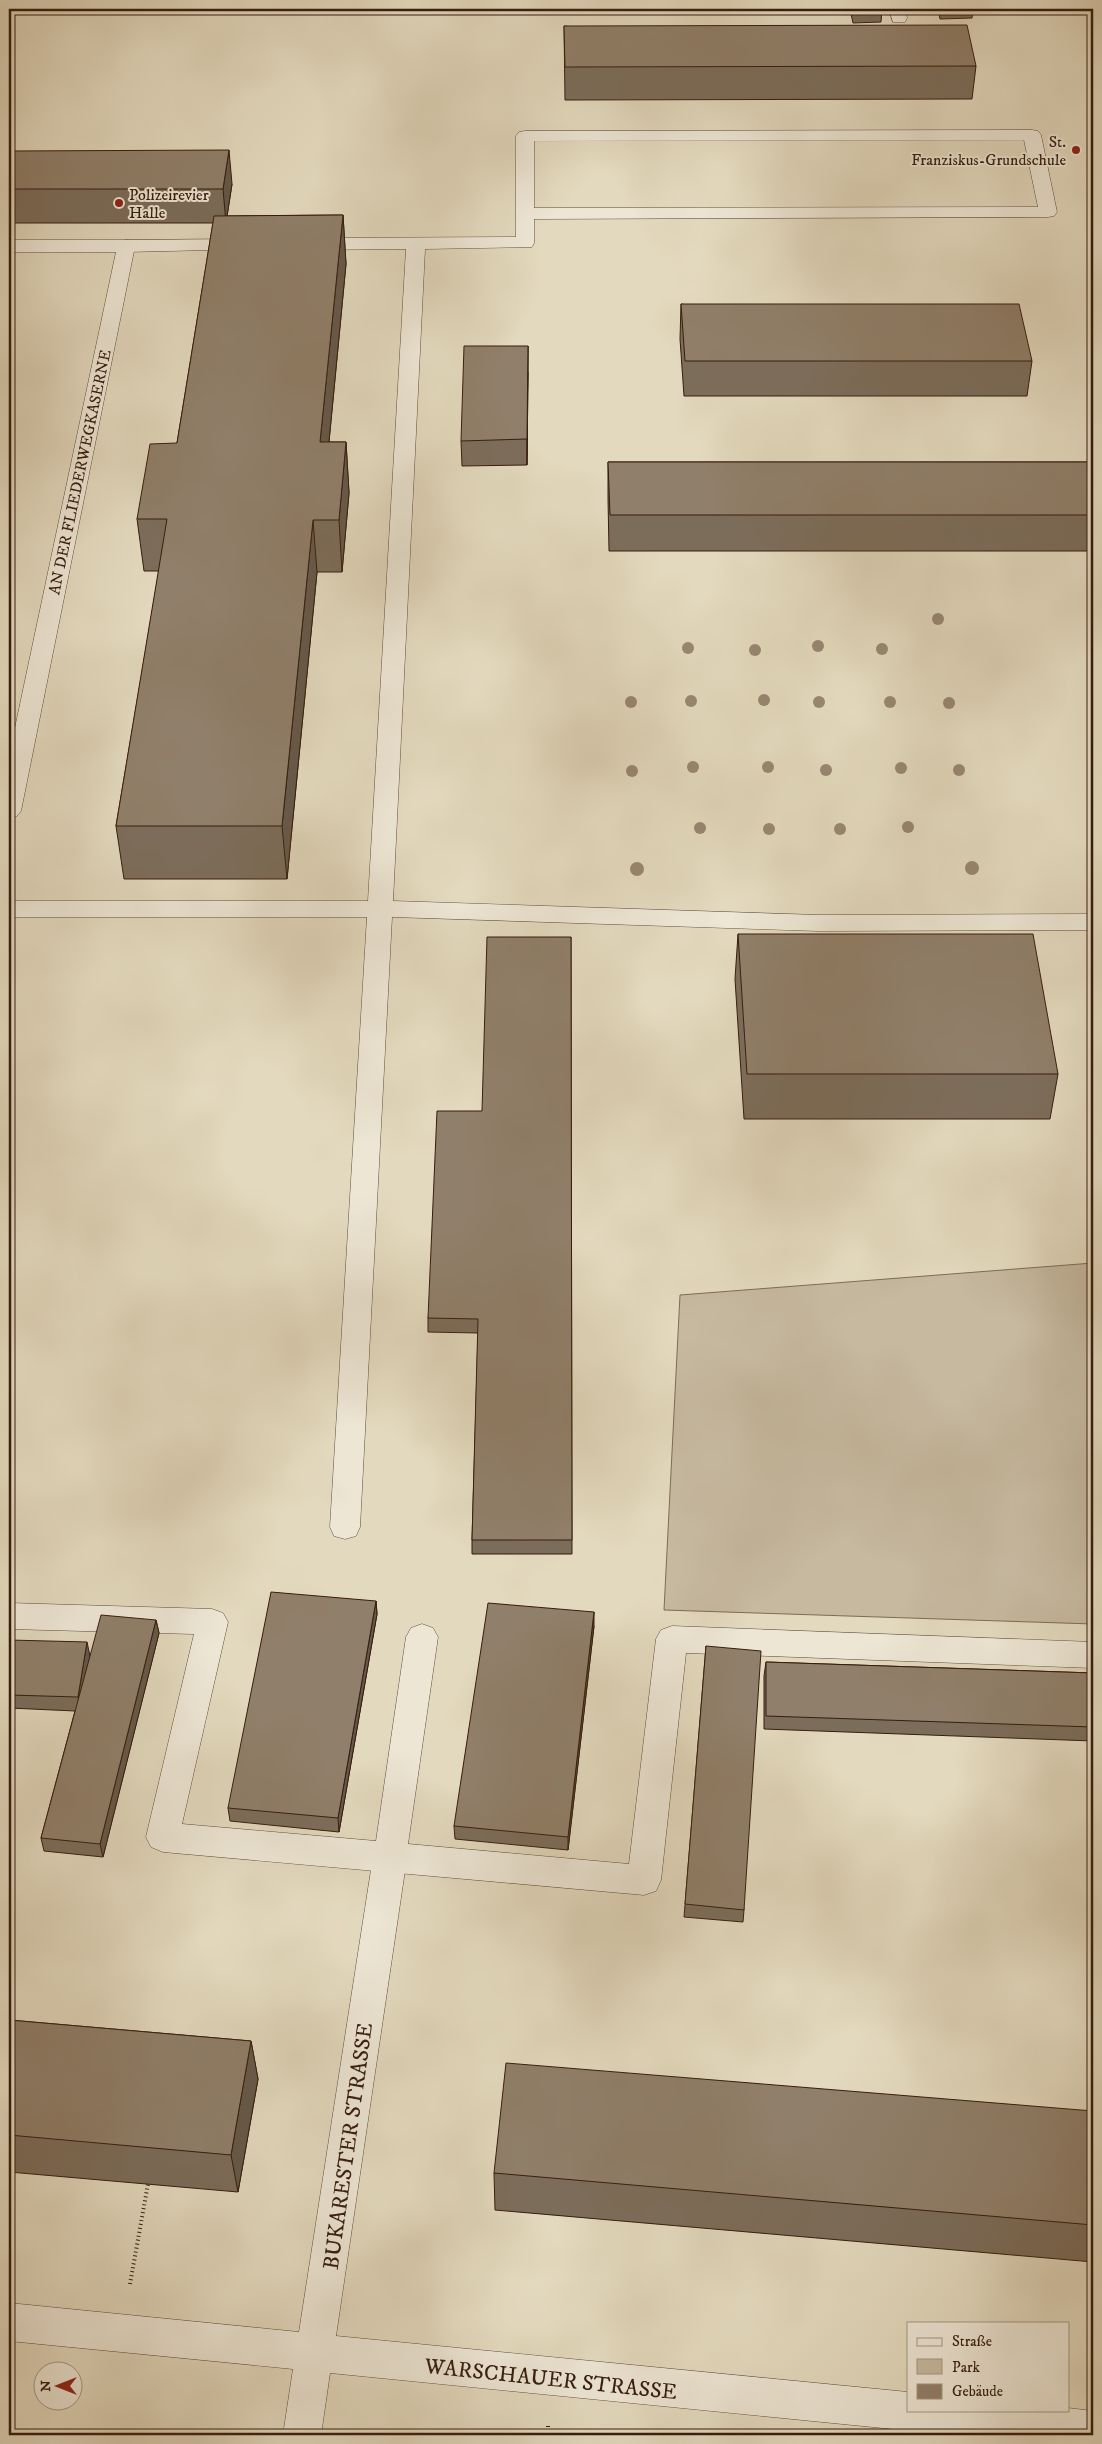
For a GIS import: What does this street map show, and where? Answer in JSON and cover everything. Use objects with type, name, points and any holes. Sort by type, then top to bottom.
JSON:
[{"type":"street","points":[[9,246],[525,243],[525,214],[525,136],[1032,135],[1048,212],[525,214]]},
{"type":"street","points":[[345,1528],[416,243]]},
{"type":"street","name":"AN DER FLIEDERWEGKASERNE","points":[[9,811],[126,246]]},
{"type":"street","points":[[9,909],[380,909],[819,923],[1093,922]]},
{"type":"street","points":[[9,1616],[212,1622],[163,1837],[644,1880],[672,1639],[1093,1655]]},
{"type":"street","name":"BUKARESTER STRASSE","points":[[302,2435],[422,1637]]},
{"type":"street","name":"WARSCHAUER STRASSE","points":[[9,2322],[907,2412]]},
{"type":"street","name":"WARSCHAUER STRASSE","points":[[909,2412],[1093,2430]]},
{"type":"path","points":[[130,2285],[148,2184]]},
{"type":"green space","points":[[1093,1263],[1093,1624],[664,1610],[680,1295]]},
{"type":"building","points":[[967,25],[976,66],[565,67],[564,26]]},
{"type":"building","points":[[229,150],[223,189],[9,189],[9,151]]},
{"type":"building","points":[[343,215],[320,442],[346,442],[339,520],[313,520],[282,826],[116,826],[167,519],[137,519],[150,444],[177,443],[214,216]]},
{"type":"building","points":[[681,304],[1019,304],[1032,361],[685,361]]},
{"type":"building","points":[[464,346],[528,346],[527,439],[461,441]]},
{"type":"building","points":[[608,462],[1093,462],[1093,515],[610,515]]},
{"type":"building","points":[[738,934],[1033,934],[1058,1074],[747,1074]]},
{"type":"building","points":[[487,937],[571,937],[572,1540],[472,1540],[478,1319],[428,1318],[437,1111],[482,1111]]},
{"type":"building","points":[[271,1592],[376,1601],[338,1818],[228,1808]]},
{"type":"building","points":[[488,1603],[594,1612],[568,1837],[454,1826]]},
{"type":"building","points":[[101,1615],[156,1620],[100,1844],[41,1838]]},
{"type":"building","points":[[9,1640],[87,1642],[78,1697],[9,1695]]},
{"type":"building","points":[[706,1646],[761,1651],[744,1910],[685,1904]]},
{"type":"building","points":[[766,1662],[1093,1673],[1093,1727],[766,1716]]},
{"type":"building","points":[[9,2020],[251,2041],[231,2155],[9,2135]]},
{"type":"building","points":[[506,2063],[1093,2111],[1093,2225],[494,2173]]},
{"type":"place","name":"St. Franziskus-Grundschule","points":[[1076,150]]},
{"type":"place","name":"Polizeirevier Halle","points":[[119,203]]}]
